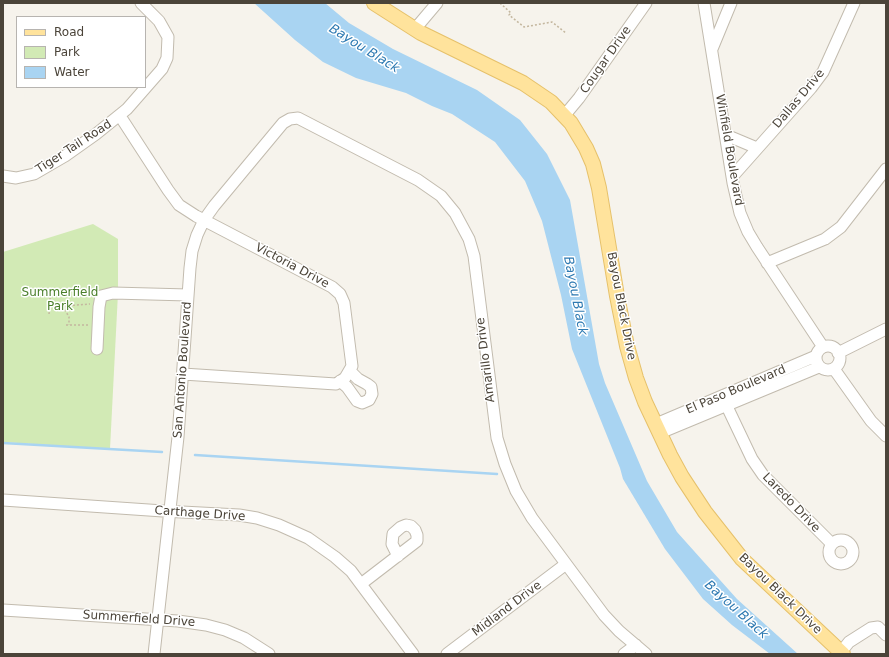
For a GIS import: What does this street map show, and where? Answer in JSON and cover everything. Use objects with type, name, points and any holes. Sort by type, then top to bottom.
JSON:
[{"type":"main road","name":"Bayou Black Drive","points":[[374,3],[414,29],[523,83],[550,102],[564,116],[582,139],[593,164],[599,188],[617,296],[627,346],[636,378],[682,477],[705,512],[742,559],[842,653]]},
{"type":"street","name":"Tiger Tail Road","points":[[141,3],[159,21],[168,37],[168,58],[162,69],[146,87]]},
{"type":"street","points":[[414,29],[437,3]]},
{"type":"street","name":"Cougar Drive","points":[[564,116],[579,98],[646,3]]},
{"type":"street","name":"Winfield Boulevard","points":[[704,3],[732,177],[740,213],[748,232],[767,263],[823,347]]},
{"type":"street","points":[[712,50],[731,3]]},
{"type":"street","name":"Dallas Drive","points":[[732,177],[811,88],[823,72],[854,3]]},
{"type":"street","name":"Tiger Tail Road","points":[[3,176],[16,178],[34,174],[70,153],[120,116],[145,88]]},
{"type":"street","name":"Victoria Drive","points":[[120,116],[179,205],[204,220],[332,287],[340,294],[344,303],[352,366],[350,371]]},
{"type":"street","name":"Amarillo Drive","points":[[290,119],[298,118],[304,120],[418,180],[441,196],[455,213],[469,239],[474,256],[497,438],[505,464],[516,491],[532,518],[604,615],[619,631],[646,654]]},
{"type":"street","name":"San Antonio Boulevard","points":[[154,654],[178,437],[192,251],[204,220],[214,206],[283,123],[290,119]]},
{"type":"street","points":[[726,136],[757,148]]},
{"type":"street","points":[[767,263],[825,239],[840,227],[886,169]]},
{"type":"street","points":[[97,349],[101,296],[113,293],[188,295]]},
{"type":"street","points":[[838,353],[886,329]]},
{"type":"street","points":[[829,346],[834,348],[838,353],[840,359],[834,369],[829,371],[823,370],[817,361],[818,351],[823,347],[829,346]]},
{"type":"street","name":"El Paso Boulevard","points":[[658,428],[817,361]]},
{"type":"street","points":[[834,369],[871,421],[886,436]]},
{"type":"street","points":[[183,374],[336,384],[340,381],[345,378],[350,371],[358,380],[371,387],[372,394],[369,400],[362,403],[356,401],[340,381]]},
{"type":"street","name":"Laredo Drive","points":[[724,400],[752,458],[763,475],[832,544]]},
{"type":"street","name":"Carthage Drive","points":[[3,500],[170,512],[239,515],[257,518],[279,525],[308,538],[335,557],[351,571],[413,654]]},
{"type":"street","points":[[361,584],[398,556]]},
{"type":"street","name":"Midland Drive","points":[[447,654],[566,564]]},
{"type":"street","name":"Summerfield Drive","points":[[3,610],[158,620],[206,625],[225,630],[244,638],[269,654]]},
{"type":"street","points":[[842,653],[849,642],[871,628],[878,627],[886,635]]},
{"type":"street","points":[[624,654],[636,645]]},
{"type":"path","points":[[500,3],[511,13],[509,15],[524,27],[552,22],[566,33]]},
{"type":"path","points":[[49,314],[50,298]]},
{"type":"path","points":[[50,308],[100,303]]},
{"type":"path","points":[[63,306],[69,317],[70,325]]},
{"type":"path","points":[[66,325],[98,326]]},
{"type":"green space","name":"Summerfield Park","points":[[93,224],[118,239],[118,293],[110,449],[3,442],[3,252]]},
{"type":"water","name":"Bayou Black","points":[[254,3],[325,3],[349,23],[393,49],[477,90],[520,120],[547,154],[570,200],[599,364],[605,383],[647,481],[677,532],[737,599],[798,654],[770,654],[732,625],[703,599],[665,549],[623,479],[620,468],[572,349],[561,295],[542,221],[525,181],[495,142],[452,114],[406,93],[356,78],[323,62],[295,40]]},
{"type":"waterway","points":[[3,443],[162,452]]},
{"type":"waterway","points":[[195,455],[497,474]]}]
